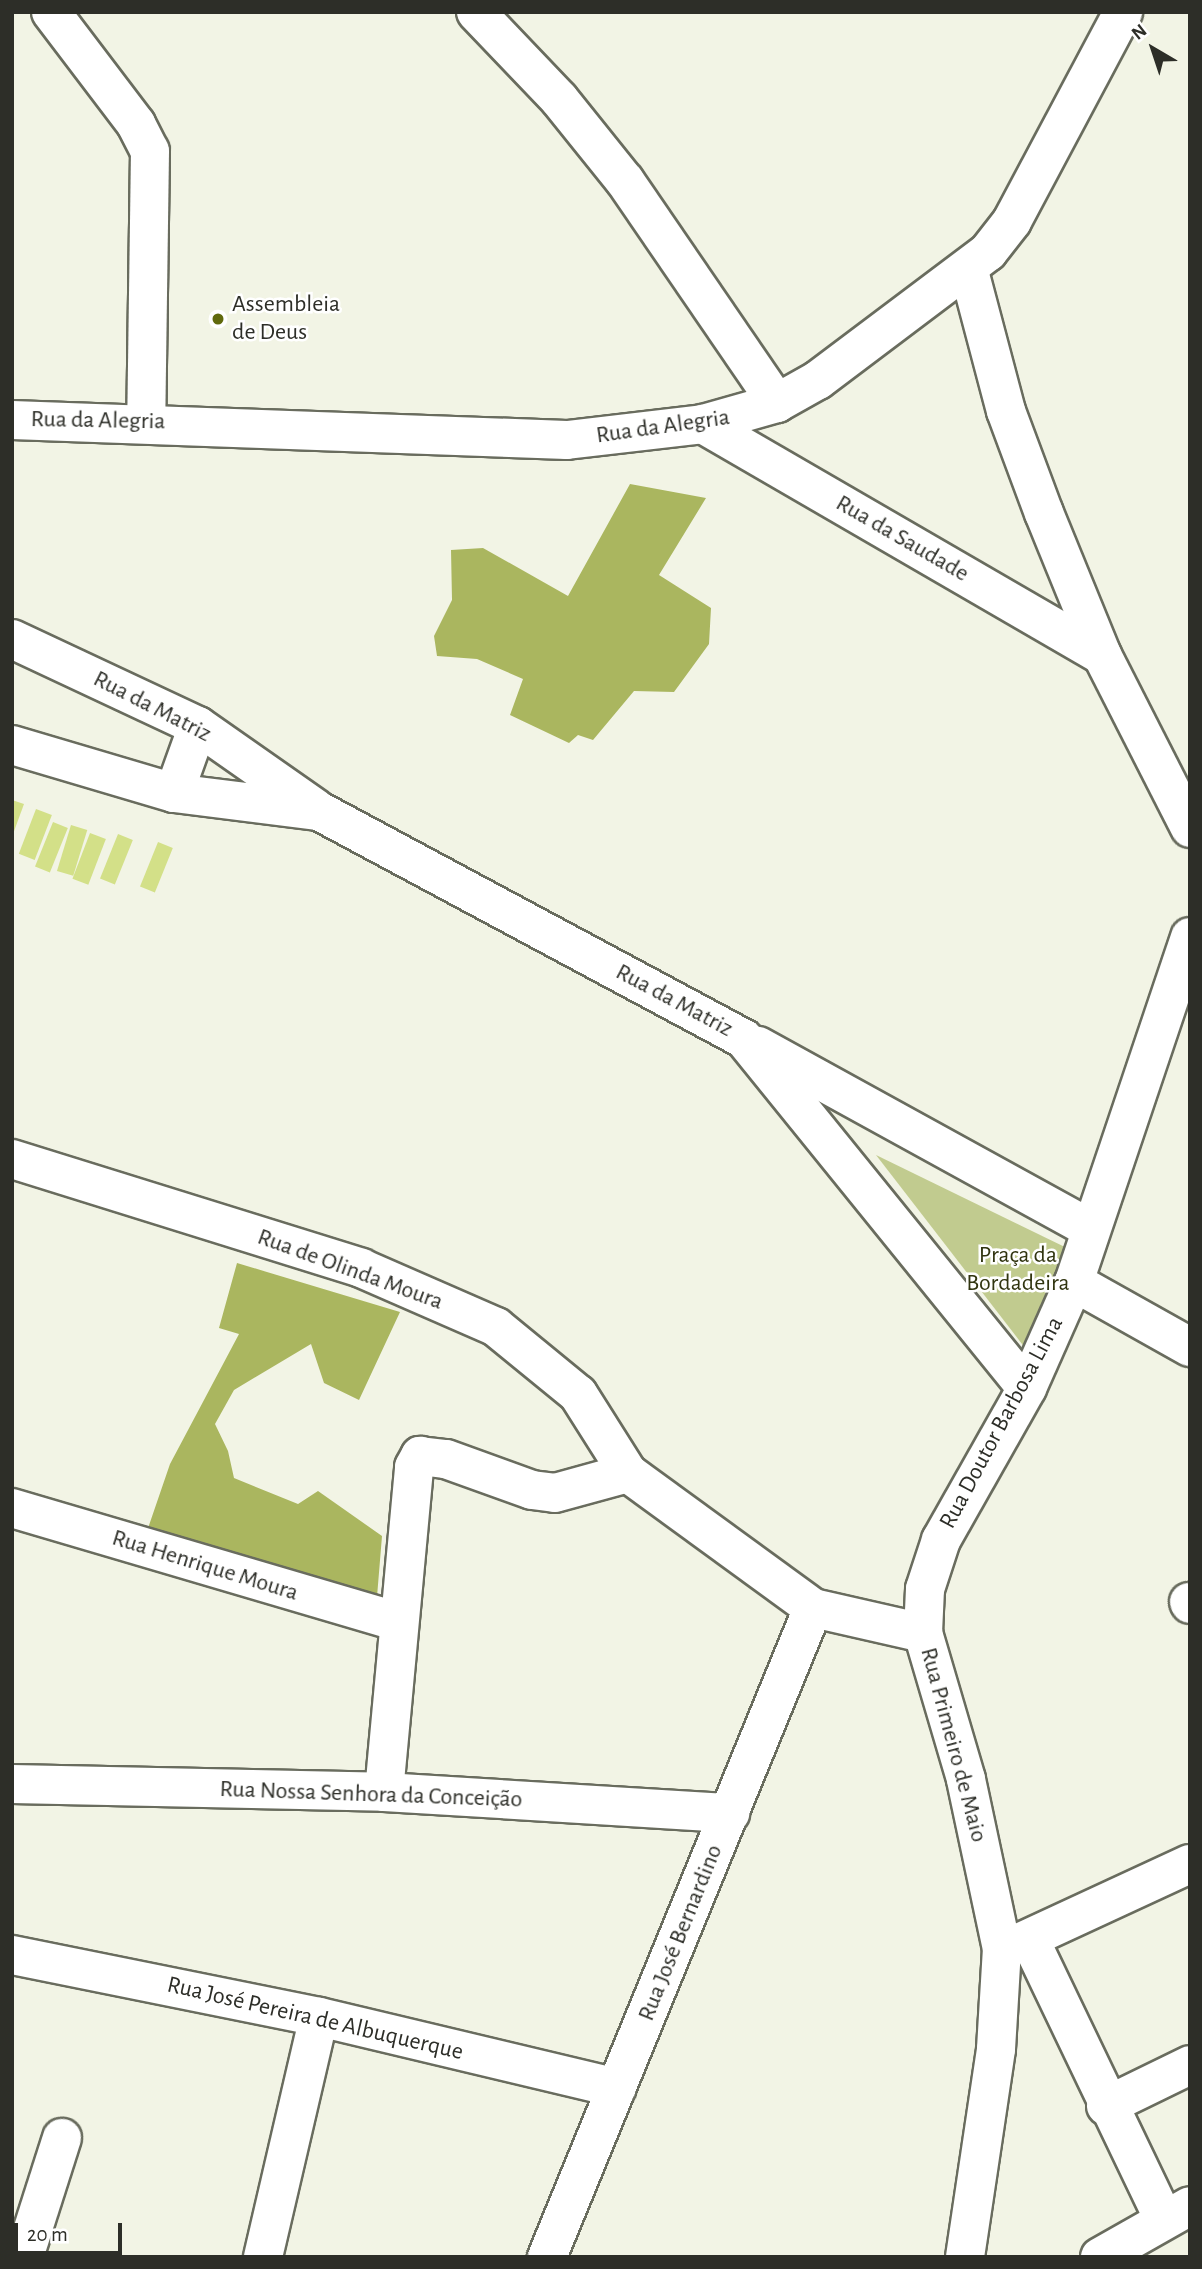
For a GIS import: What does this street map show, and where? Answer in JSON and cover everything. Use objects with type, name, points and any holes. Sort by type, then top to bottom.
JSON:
[{"type":"street","points":[[51,12],[136,124],[150,151],[146,421]]},
{"type":"street","name":"Rua da Alegria","points":[[12,419],[146,421],[365,435],[568,440],[703,424],[777,403],[818,380],[969,271],[1012,221],[1123,12]]},
{"type":"street","points":[[485,16],[559,99],[625,181],[777,403]]},
{"type":"street","points":[[969,271],[1006,411],[1102,655],[1190,828]]},
{"type":"street","name":"Rua da Saudade","points":[[703,424],[1102,655]]},
{"type":"street","name":"Rua da Matriz","points":[[12,639],[198,726],[319,811],[744,1039],[1027,1388]]},
{"type":"street","points":[[174,793],[198,726]]},
{"type":"street","name":"Rua da Matriz","points":[[12,745],[174,793],[319,811]]},
{"type":"street","name":"Rua Doutor Barbosa Lima","points":[[923,1633],[931,1563],[1027,1388],[1074,1282],[1089,1228],[1190,937]]},
{"type":"street","points":[[744,1039],[1089,1228]]},
{"type":"street","name":"Rua de Olinda Moura","points":[[12,1159],[361,1268],[496,1327],[578,1394],[628,1473]]},
{"type":"street","points":[[1074,1282],[1190,1347]]},
{"type":"street","points":[[384,1793],[414,1466],[420,1456],[431,1456],[532,1490],[555,1493],[628,1473]]},
{"type":"street","name":"Rua Primeiro de Maio","points":[[628,1473],[813,1608],[923,1633],[1016,1945],[996,2049],[965,2257]]},
{"type":"street","name":"Rua Henrique Moura","points":[[12,1508],[399,1622]]},
{"type":"street","name":"Rua José Bernardino","points":[[547,2257],[813,1608]]},
{"type":"street","name":"Rua Nossa Senhora da Conceição","points":[[12,1784],[384,1793],[730,1813]]},
{"type":"street","points":[[1100,2257],[1177,2213],[1106,2106],[1016,1945],[1190,1864]]},
{"type":"street","name":"Rua José Pereira de Albuquerque","points":[[12,1955],[319,2017],[617,2088]]},
{"type":"street","points":[[263,2257],[319,2017]]},
{"type":"street","points":[[1106,2106],[1190,2065]]},
{"type":"street","points":[[24,2257],[62,2138]]},
{"type":"green space","points":[[630,484],[706,498],[659,575],[711,608],[709,644],[674,692],[634,691],[593,740],[578,735],[569,743],[510,715],[523,679],[477,659],[437,656],[434,636],[452,600],[451,550],[483,548],[568,596]]},
{"type":"green space","name":"Praça da Bordadeira","points":[[876,1155],[1071,1250],[1029,1353]]},
{"type":"green space","points":[[237,1263],[400,1312],[359,1400],[324,1383],[311,1344],[234,1390],[215,1424],[228,1451],[234,1478],[298,1504],[318,1491],[382,1536],[376,1609],[145,1537],[170,1464],[239,1334],[219,1328]]},
{"type":"building","points":[[12,800],[24,804],[13,834],[12,834]]},
{"type":"building","points":[[36,809],[52,815],[35,860],[19,854]]},
{"type":"building","points":[[53,822],[68,828],[50,872],[35,867]]},
{"type":"building","points":[[71,825],[87,830],[73,876],[57,871]]},
{"type":"building","points":[[90,833],[106,839],[88,885],[72,879]]},
{"type":"building","points":[[118,834],[133,840],[115,884],[100,879]]},
{"type":"building","points":[[158,842],[173,848],[155,892],[140,887]]},
{"type":"place","name":"Assembleia de Deus","points":[[218,319]]}]
